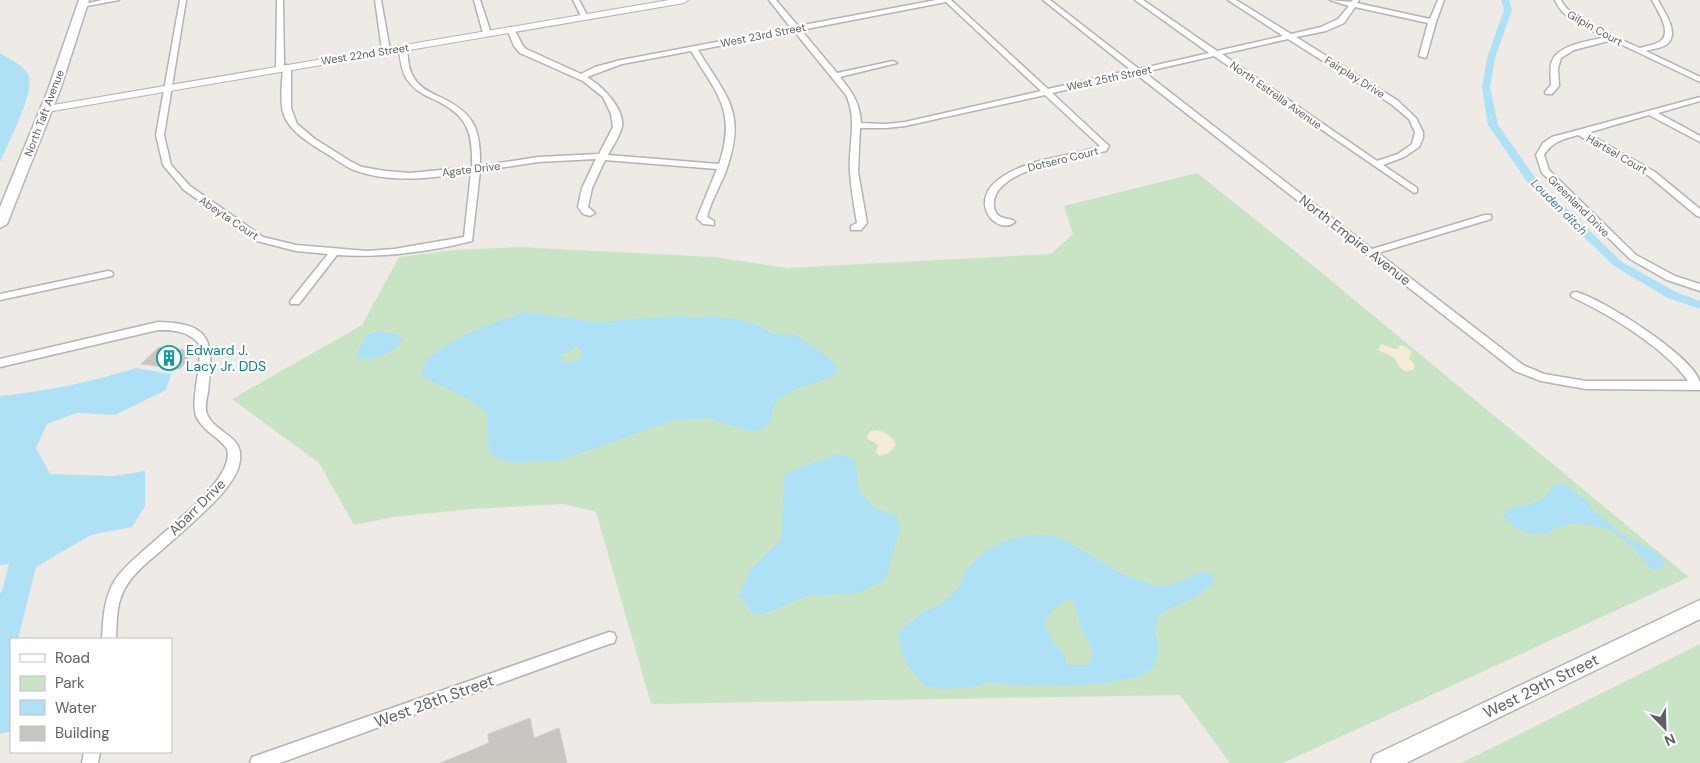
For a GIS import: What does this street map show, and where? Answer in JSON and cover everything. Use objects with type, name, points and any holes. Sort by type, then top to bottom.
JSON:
[{"type":"main road","name":"North Taft Avenue","points":[[0,224],[47,109],[83,3]]},
{"type":"main road","name":"West 29th Street","points":[[1382,763],[1700,609]]},
{"type":"street","points":[[83,3],[116,0]]},
{"type":"street","name":"Abeyta Court","points":[[183,0],[160,127],[161,144],[167,164],[181,183],[200,199],[260,240],[296,248],[367,254],[394,252],[469,239],[475,169]]},
{"type":"street","name":"Agate Drive","points":[[280,0],[285,110],[291,122],[314,143],[358,168],[387,174],[437,174],[542,159],[582,157],[722,167]]},
{"type":"street","points":[[378,0],[386,50]]},
{"type":"street","points":[[477,0],[487,34]]},
{"type":"street","points":[[576,0],[584,17]]},
{"type":"street","name":"West 22nd Street","points":[[47,109],[684,0]]},
{"type":"street","points":[[772,0],[853,99],[857,140],[854,172],[862,222],[862,225],[854,228]]},
{"type":"street","points":[[947,0],[1046,92]]},
{"type":"street","name":"West 23rd Street","points":[[581,77],[598,69],[621,62],[947,0]]},
{"type":"street","name":"North Empire Avenue","points":[[1046,0],[1371,252],[1509,362],[1535,376],[1559,384],[1577,386],[1698,386]]},
{"type":"street","name":"North Estrella Avenue","points":[[1138,0],[1414,190]]},
{"type":"street","name":"Fairplay Drive","points":[[1231,0],[1403,108],[1416,122],[1419,135],[1414,147],[1403,154],[1376,164]]},
{"type":"street","points":[[1333,0],[1354,2],[1432,22]]},
{"type":"street","points":[[1423,56],[1432,22],[1441,0]]},
{"type":"street","name":"Gilpin Court","points":[[1558,0],[1562,9],[1576,20],[1700,80]]},
{"type":"street","points":[[1638,51],[1663,43],[1668,37],[1669,29],[1654,0]]},
{"type":"street","name":"West 25th Street","points":[[855,125],[895,126],[1138,72],[1335,25],[1341,21],[1354,2]]},
{"type":"street","points":[[511,30],[516,44],[523,51],[581,77],[603,91],[618,120],[617,130],[592,176],[583,202],[584,210],[590,213]]},
{"type":"street","points":[[1549,92],[1555,86],[1554,62],[1559,55],[1568,50],[1612,38]]},
{"type":"street","points":[[403,48],[409,76],[413,83],[423,91],[451,105],[468,121],[473,135],[475,169]]},
{"type":"street","points":[[693,48],[720,90],[730,121],[730,142],[702,218],[706,222],[711,223]]},
{"type":"street","points":[[834,76],[893,63]]},
{"type":"street","name":"Dotsero Court","points":[[1010,222],[999,221],[990,210],[989,200],[991,194],[1005,178],[1023,168],[1105,147],[1104,144],[1046,92]]},
{"type":"street","name":"Greenland Drive","points":[[1700,99],[1556,139],[1546,145],[1540,155],[1545,171],[1632,257],[1671,278],[1700,288]]},
{"type":"street","points":[[1650,113],[1700,139]]},
{"type":"street","name":"Hartsel Court","points":[[1579,132],[1652,174],[1700,214]]},
{"type":"street","points":[[1371,252],[1488,217]]},
{"type":"street","points":[[295,302],[334,252]]},
{"type":"street","points":[[0,298],[108,274]]},
{"type":"street","points":[[1576,295],[1605,308],[1669,353],[1683,366],[1698,386]]},
{"type":"street","name":"Abarr Drive","points":[[0,363],[158,326],[176,327],[189,331],[196,334],[204,344],[205,355],[200,411],[202,420],[233,447],[235,463],[223,484],[139,562],[121,582],[113,600],[109,638]]},
{"type":"street","name":"West 28th Street","points":[[258,763],[609,638]]},
{"type":"green space","points":[[1197,173],[1305,259],[1689,577],[1283,763],[1230,763],[1180,695],[651,704],[596,512],[564,504],[472,509],[394,517],[354,525],[319,463],[232,399],[362,325],[399,257],[456,250],[518,247],[714,257],[787,268],[1051,254],[1073,234],[1064,206]]},
{"type":"green space","points":[[1700,644],[1700,763],[1461,763]]},
{"type":"sand","points":[[1381,344],[1395,349],[1399,348],[1399,345],[1404,346],[1412,351],[1409,358],[1414,364],[1414,370],[1405,371],[1399,367],[1394,358],[1378,350]]},
{"type":"sand","points":[[877,430],[889,435],[896,445],[887,454],[879,456],[876,452],[878,445],[867,438],[869,432]]},
{"type":"water","points":[[0,53],[22,67],[28,74],[30,81],[25,104],[0,162]]},
{"type":"water","points":[[527,312],[596,322],[678,316],[692,318],[710,316],[741,320],[762,327],[772,334],[795,335],[820,351],[836,365],[837,372],[827,379],[795,389],[777,400],[770,422],[764,429],[752,432],[707,418],[675,420],[561,460],[510,463],[491,455],[488,444],[488,420],[484,410],[469,400],[426,379],[422,374],[426,364],[435,353],[449,344],[483,327]],"holes":[[[576,345],[581,351],[582,359],[568,363],[561,361],[561,354],[570,352]]]},
{"type":"water","points":[[380,331],[399,335],[402,342],[392,350],[376,358],[357,358],[357,353],[367,335]]},
{"type":"water","points":[[136,368],[171,374],[166,390],[115,415],[77,413],[47,424],[36,448],[50,474],[114,476],[145,471],[145,506],[132,527],[91,535],[36,567],[18,638],[10,638],[10,731],[0,734],[0,593],[9,564],[0,565],[0,396],[103,378]]},
{"type":"water","points":[[838,454],[855,460],[859,492],[876,509],[896,515],[900,530],[885,581],[858,593],[808,596],[761,615],[753,613],[739,596],[750,570],[781,539],[785,473]]},
{"type":"water","points":[[1556,483],[1567,485],[1586,501],[1594,511],[1630,540],[1649,548],[1664,560],[1662,568],[1653,570],[1634,549],[1611,530],[1578,523],[1555,528],[1549,533],[1530,534],[1516,528],[1502,514],[1514,507],[1530,505],[1546,496]]},
{"type":"water","points":[[1046,535],[1061,538],[1120,573],[1159,587],[1173,584],[1204,571],[1213,575],[1212,584],[1195,598],[1158,616],[1155,633],[1159,645],[1155,665],[1142,676],[1100,684],[1027,686],[987,682],[974,687],[942,689],[925,686],[908,666],[901,650],[899,632],[923,612],[940,605],[952,595],[961,585],[966,570],[985,552],[1002,542],[1025,536]],"holes":[[[1067,599],[1073,601],[1082,630],[1092,649],[1092,662],[1085,665],[1067,665],[1064,653],[1053,642],[1044,622]]]},
{"type":"building","name":"Edward J. Lacy Jr. DDS","points":[[159,347],[195,351],[180,369],[141,364]]},
{"type":"building","points":[[530,718],[534,738],[559,728],[567,763],[440,763],[489,743],[488,734]]},
{"type":"waterway","name":"Louden ditch","points":[[1505,0],[1508,10],[1491,58],[1486,87],[1493,125],[1532,181],[1618,264],[1672,295],[1700,305]]},
{"type":"place","name":"Edward J. Lacy Jr. DDS","points":[[169,358]]}]
